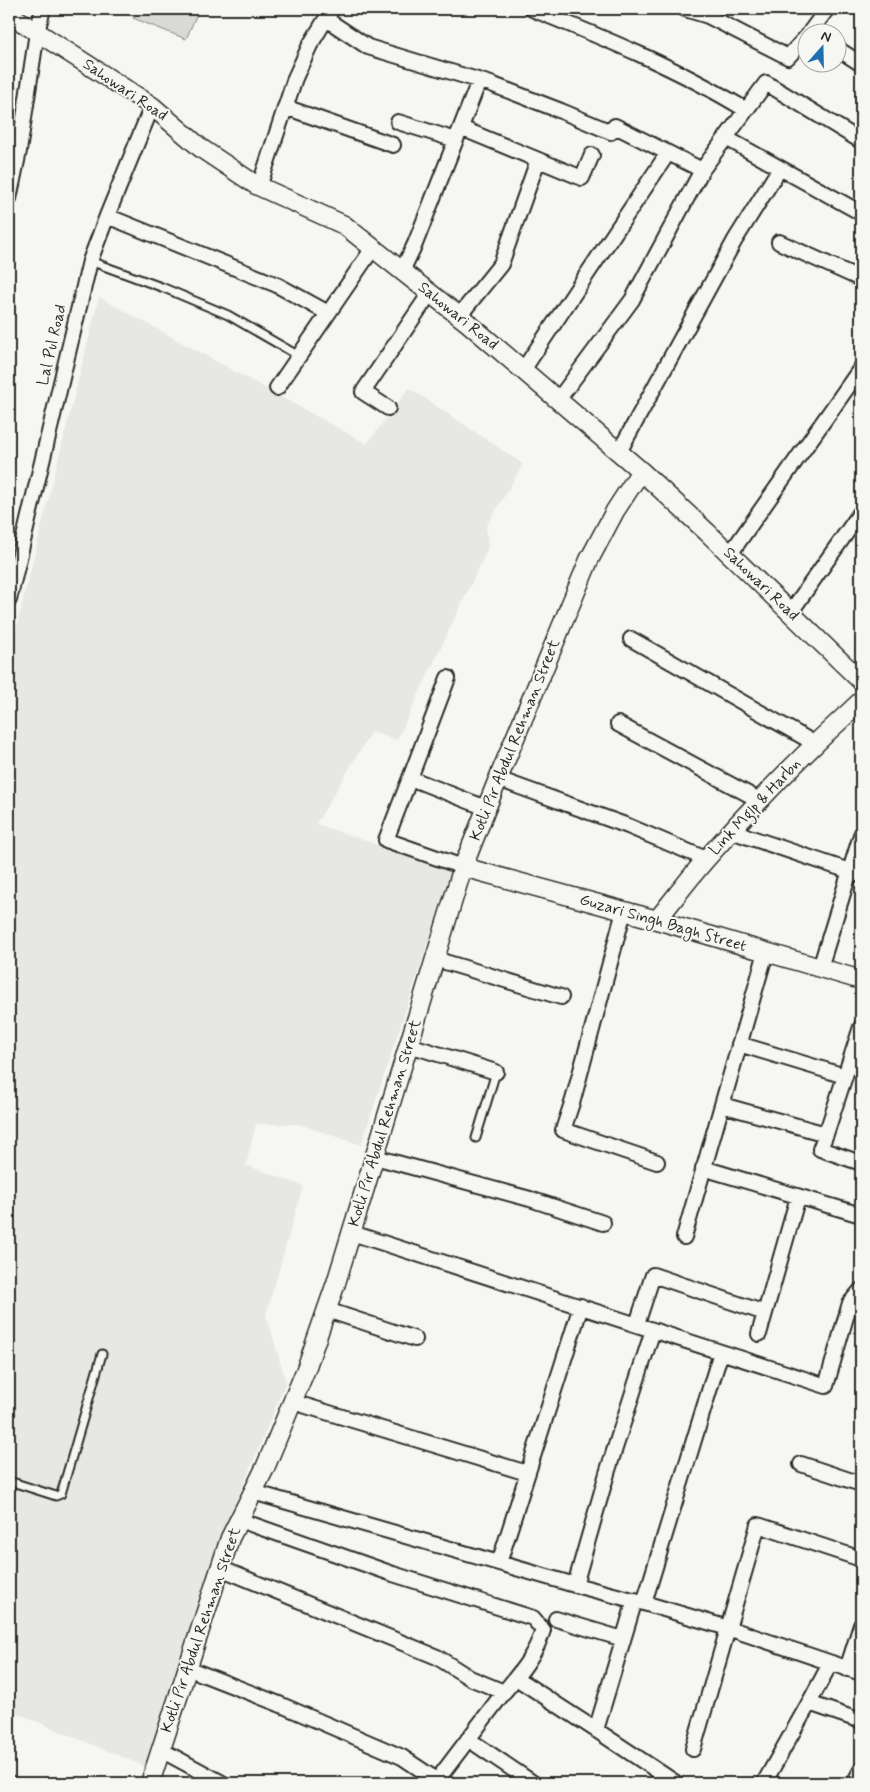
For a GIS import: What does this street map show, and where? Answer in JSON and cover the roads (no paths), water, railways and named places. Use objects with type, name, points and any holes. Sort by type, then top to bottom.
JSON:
[{"type":"street","points":[[9,199],[19,151],[37,32],[43,9]]},
{"type":"street","points":[[532,9],[588,32],[715,90],[746,110]]},
{"type":"street","points":[[685,9],[708,16],[788,57],[798,46]]},
{"type":"street","points":[[817,22],[826,9]]},
{"type":"street","name":"Sahowari Road","points":[[9,14],[152,106],[202,149],[259,187],[344,225],[402,270],[619,452],[730,554],[861,681]]},
{"type":"street","points":[[259,187],[295,78],[310,45],[329,14],[368,47],[479,80],[611,132],[615,126],[702,170]]},
{"type":"street","points":[[848,56],[861,64]]},
{"type":"street","points":[[402,270],[416,244],[479,80]]},
{"type":"street","points":[[558,400],[632,300],[702,170],[766,83],[861,141]]},
{"type":"street","name":"Lal Pul Road","points":[[9,600],[90,261],[106,216],[152,106]]},
{"type":"street","points":[[285,107],[393,145]]},
{"type":"street","points":[[398,122],[459,134],[538,160],[582,178],[592,155]]},
{"type":"street","points":[[726,138],[861,212]]},
{"type":"street","points":[[523,370],[668,153]]},
{"type":"street","points":[[459,316],[501,264],[538,160]]},
{"type":"street","points":[[619,452],[735,240],[780,168]]},
{"type":"street","points":[[106,216],[277,285],[328,313]]},
{"type":"street","points":[[779,242],[861,279]]},
{"type":"street","points":[[277,388],[373,248]]},
{"type":"street","points":[[388,408],[363,392],[430,293]]},
{"type":"street","points":[[730,554],[861,368]]},
{"type":"street","name":"Kotli Pir Abdul Rehman Street","points":[[150,1783],[230,1538],[253,1492],[292,1402],[327,1310],[463,867],[589,560],[615,511],[641,472]]},
{"type":"street","points":[[790,613],[861,512]]},
{"type":"street","points":[[631,639],[814,744]]},
{"type":"street","points":[[448,678],[386,840],[463,867]]},
{"type":"street","name":"Link Mglp & Harbn","points":[[657,920],[706,859],[759,800],[814,744],[861,701]]},
{"type":"street","points":[[618,724],[759,800]]},
{"type":"street","points":[[410,778],[486,808]]},
{"type":"street","points":[[498,779],[628,826],[706,859]]},
{"type":"street","points":[[731,831],[856,873]]},
{"type":"street","points":[[820,968],[856,873],[861,835]]},
{"type":"street","name":"Guzari Singh Bagh Street","points":[[463,867],[657,920],[861,980]]},
{"type":"street","points":[[624,911],[563,1130],[657,1162]]},
{"type":"street","points":[[684,1236],[766,952]]},
{"type":"street","points":[[435,959],[561,997]]},
{"type":"street","points":[[861,1027],[820,1149],[861,1163]]},
{"type":"street","points":[[740,1044],[845,1076]]},
{"type":"street","points":[[409,1045],[496,1072]]},
{"type":"street","points":[[722,1105],[826,1134]]},
{"type":"street","points":[[375,1157],[530,1199],[603,1223]]},
{"type":"street","points":[[704,1168],[861,1215]]},
{"type":"street","points":[[760,1334],[798,1197]]},
{"type":"street","points":[[352,1232],[826,1386],[850,1302],[861,1290]]},
{"type":"street","points":[[637,1324],[653,1275],[765,1314]]},
{"type":"street","points":[[499,1563],[581,1306]]},
{"type":"street","points":[[327,1310],[415,1339]]},
{"type":"street","points":[[575,1585],[608,1470],[653,1330]]},
{"type":"street","points":[[596,1730],[623,1639],[658,1559],[687,1458],[722,1352]]},
{"type":"street","points":[[292,1402],[527,1473]]},
{"type":"street","points":[[801,1464],[861,1484]]},
{"type":"street","points":[[253,1492],[728,1628],[861,1673]]},
{"type":"street","points":[[187,1668],[279,1704],[402,1757],[438,1782],[538,1647],[543,1630],[533,1618],[393,1574],[239,1520]]},
{"type":"street","points":[[692,1749],[758,1525],[861,1559]]},
{"type":"street","points":[[220,1568],[437,1657],[470,1678],[504,1692]]},
{"type":"street","points":[[556,1620],[623,1639]]},
{"type":"street","points":[[847,1669],[861,1629]]},
{"type":"street","points":[[764,1783],[830,1664]]},
{"type":"street","points":[[516,1678],[676,1783]]},
{"type":"street","points":[[809,1703],[861,1721]]},
{"type":"street","points":[[468,1739],[533,1783]]},
{"type":"street","points":[[161,1750],[222,1783]]},
{"type":"street","points":[[854,1783],[861,1770]]},
{"type":"lane","points":[[90,261],[164,288],[228,315],[299,356]]},
{"type":"lane","points":[[476,1138],[496,1072]]},
{"type":"lane","points":[[9,1481],[56,1496],[61,1494],[102,1354]]}]
